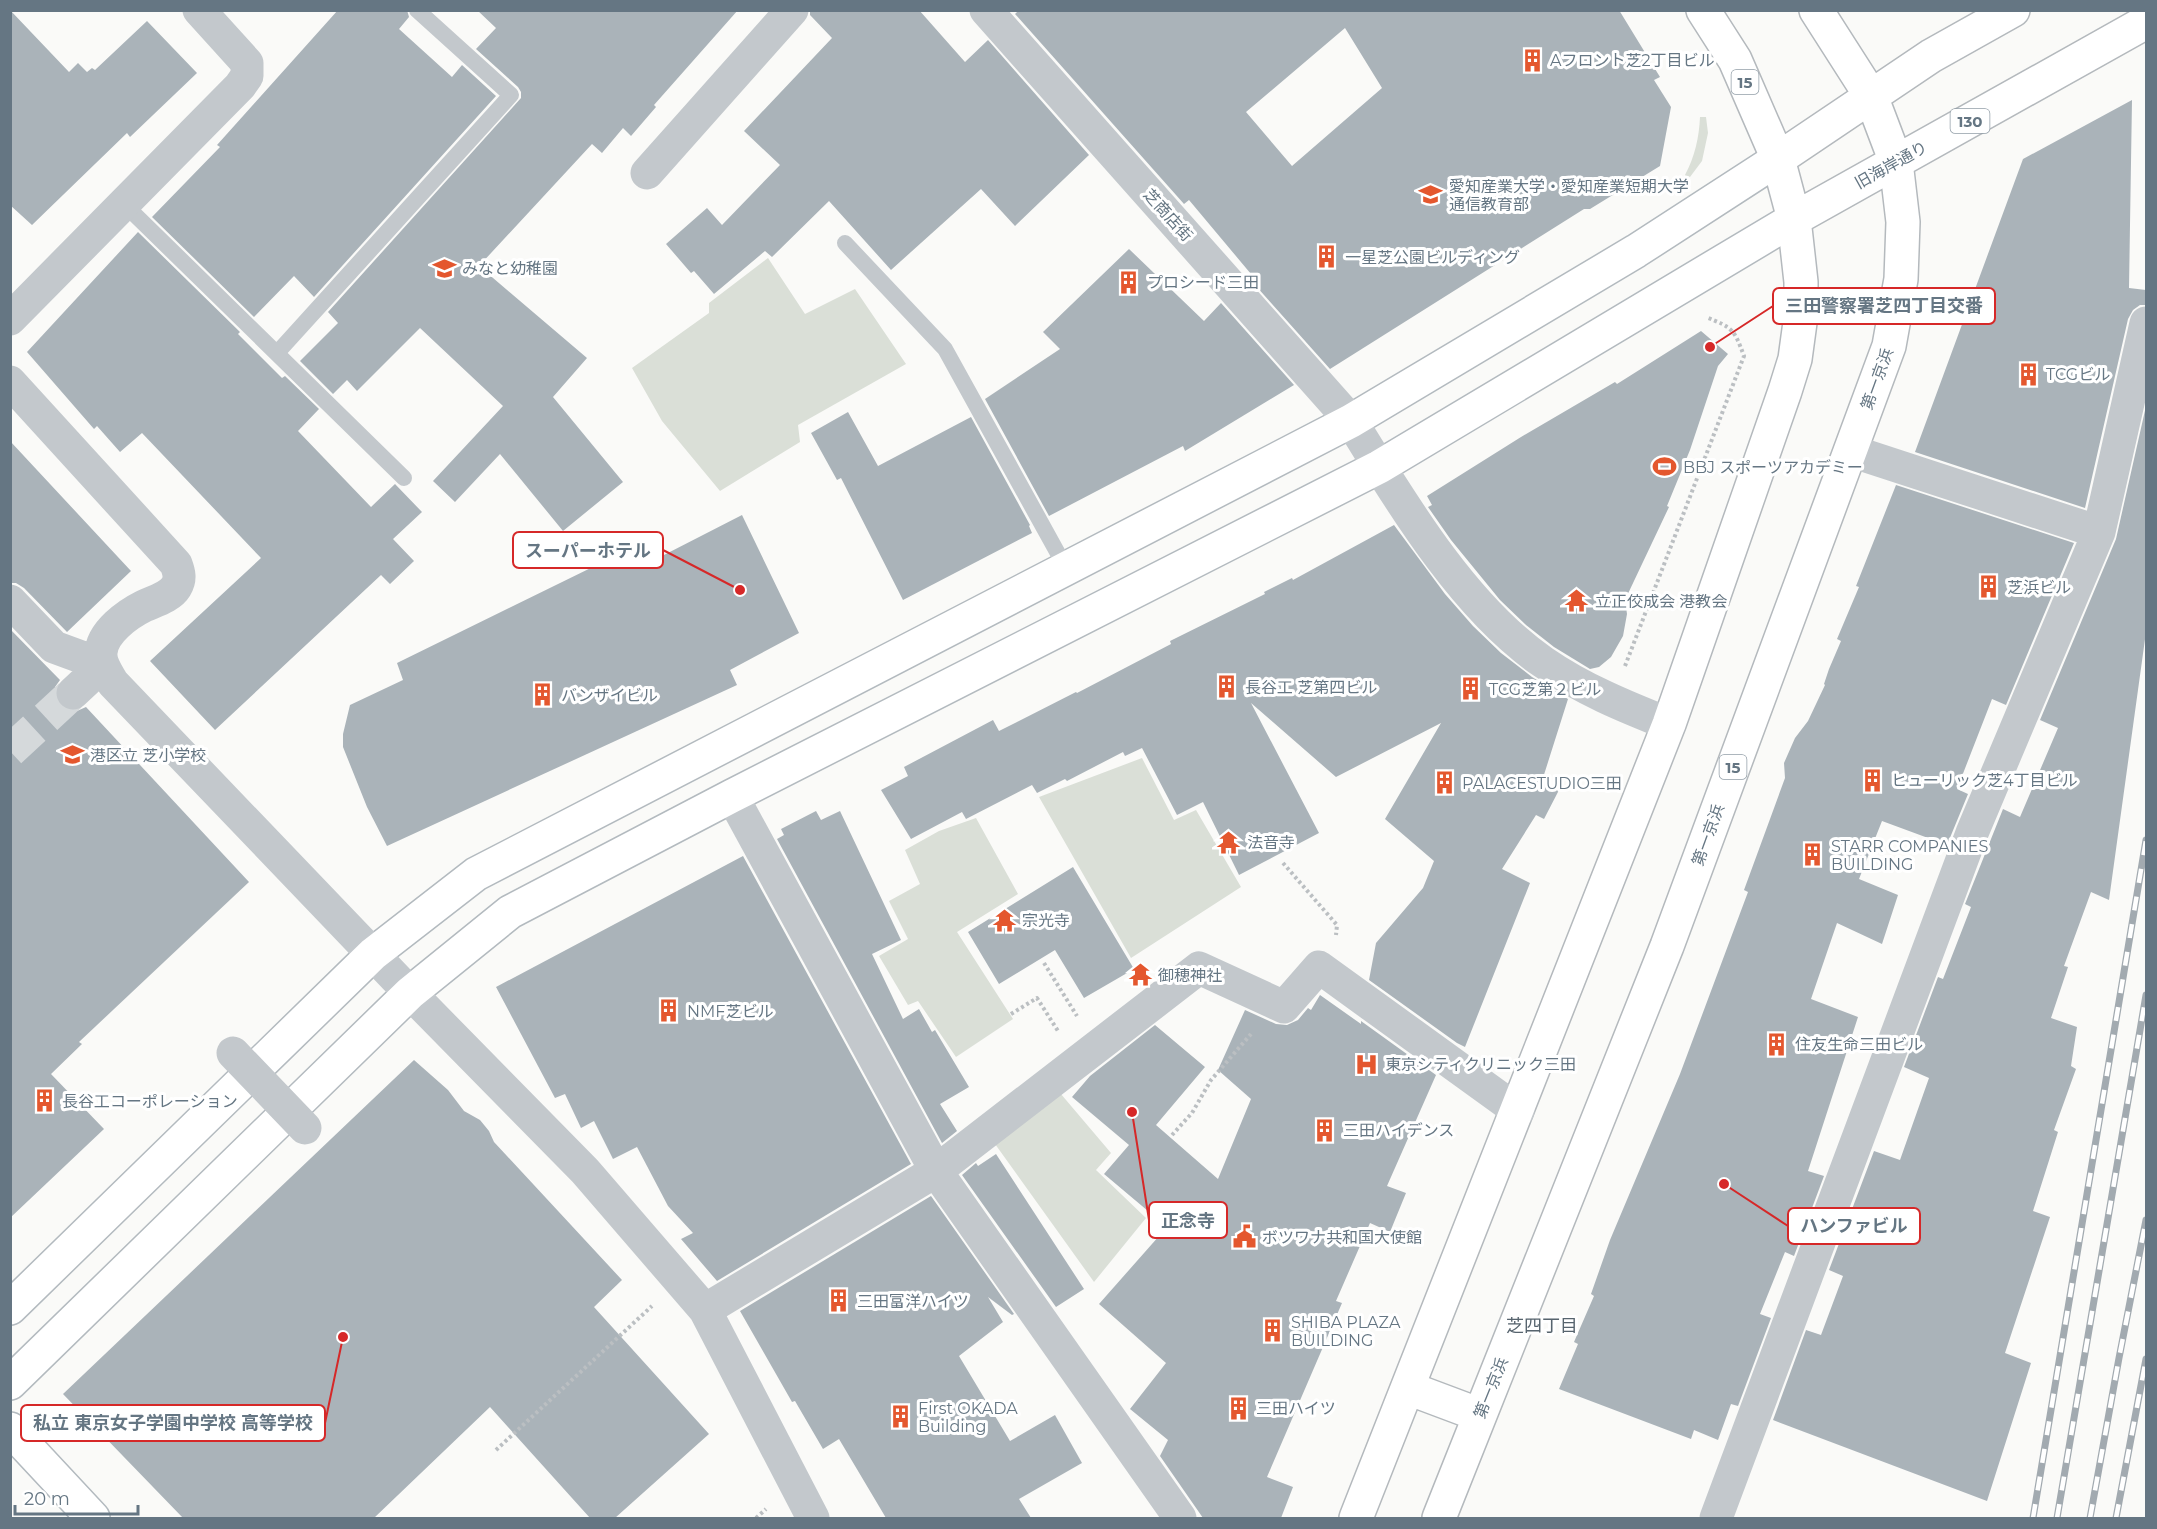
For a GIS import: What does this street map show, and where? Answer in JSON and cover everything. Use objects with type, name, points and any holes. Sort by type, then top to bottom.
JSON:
[{"type":"main road","name":"15","points":[[1356,1518],[1669,724],[1795,359],[1801,315],[1801,282],[1794,219],[1778,159],[1735,60],[1703,10]]},
{"type":"main road","name":"第一京浜","points":[[1439,1518],[1667,946],[1889,346],[1901,279],[1903,222],[1896,162],[1871,96],[1815,10]]},
{"type":"main road","points":[[10,1308],[373,954],[476,874],[1351,421],[1636,251],[1931,57],[2013,10]]},
{"type":"main road","name":"旧海岸通り","points":[[10,1383],[410,993],[510,912],[732,796],[1380,467],[1794,219],[2146,22]]},
{"type":"main road","points":[[1408,1388],[1480,1415]]},
{"type":"main road","points":[[10,1429],[93,1518]]},
{"type":"street","points":[[10,319],[240,86],[247,75],[247,63],[199,10]]},
{"type":"street","points":[[647,173],[792,10]]},
{"type":"street","name":"芝商店街","points":[[986,10],[1351,421],[1444,562],[1476,602],[1509,636],[1543,663],[1604,698],[1669,724]]},
{"type":"street","points":[[1716,1518],[1972,833],[2099,532],[2146,323]]},
{"type":"street","points":[[10,382],[176,564],[180,576],[176,588],[167,596],[133,611],[105,638],[101,652],[103,665],[113,683],[410,993],[585,1171],[705,1310],[813,1518]]},
{"type":"street","points":[[1851,451],[2099,532]]},
{"type":"street","points":[[10,601],[54,647],[103,665]]},
{"type":"street","points":[[73,693],[103,665]]},
{"type":"street","points":[[732,796],[936,1171],[1180,1518]]},
{"type":"street","points":[[705,1310],[936,1171],[1199,968],[1284,1007],[1318,967],[1518,1111]]},
{"type":"street","points":[[233,1053],[305,1128]]},
{"type":"lane","points":[[277,353],[511,95],[417,10]]},
{"type":"lane","points":[[123,203],[404,478]]},
{"type":"lane","points":[[845,243],[945,349],[1066,568]]},
{"type":"path","points":[[1625,667],[1744,356],[1737,336],[1728,325],[1701,315]]},
{"type":"path","points":[[1282,863],[1337,925],[1335,957],[1325,972]]},
{"type":"path","points":[[1044,963],[1087,1054]]},
{"type":"path","points":[[1011,1014],[1037,998],[1087,1054]]},
{"type":"path","points":[[1172,1135],[1192,1113],[1211,1080],[1255,1030]]},
{"type":"path","points":[[496,1450],[654,1304]]},
{"type":"shaded area","points":[[1700,117],[1706,117],[1708,133],[1702,161],[1687,181],[1685,175],[1696,147]]},
{"type":"shaded area","points":[[768,258],[805,314],[855,289],[906,364],[798,425],[800,442],[720,491],[662,421],[632,368],[709,313],[709,303]]},
{"type":"shaded area","points":[[1142,758],[1174,820],[1196,810],[1241,887],[1131,958],[1039,797]]},
{"type":"shaded area","points":[[976,818],[1018,894],[957,932],[1013,1019],[956,1057],[918,1001],[908,1005],[879,956],[908,939],[889,901],[920,884],[905,850],[939,831]]},
{"type":"shaded area","points":[[1055,1087],[1111,1153],[1096,1170],[1146,1218],[1094,1282],[990,1137]]},
{"type":"building","points":[[10,10],[69,72],[78,63],[87,72],[92,68],[95,70],[147,21],[197,73],[130,137],[127,133],[32,225],[10,205]]},
{"type":"building","points":[[338,10],[407,10],[409,17],[399,29],[452,77],[462,65],[496,96],[314,297],[294,276],[254,317],[152,217],[220,147],[217,145]]},
{"type":"building","points":[[477,10],[738,10],[654,105],[656,107],[631,136],[623,128],[602,153],[592,144],[479,266],[587,358],[553,397],[623,482],[563,531],[500,454],[455,502],[433,481],[503,406],[420,328],[357,391],[347,380],[333,394],[300,361],[338,323],[328,312],[521,98],[518,87],[476,49],[496,28]]},
{"type":"building","points":[[810,10],[919,10],[965,62],[988,40],[1089,155],[1015,226],[981,189],[891,270],[829,201],[772,257],[765,251],[714,294],[694,271],[691,273],[666,244],[707,208],[722,225],[780,165],[744,131],[832,38],[810,15]]},
{"type":"building","points":[[1019,10],[1619,10],[1660,77],[1654,80],[1671,107],[1660,166],[1590,209],[1584,209],[1330,369],[1248,277],[1251,274],[1189,200],[1184,204],[1015,14]],"holes":[[[1345,28],[1382,88],[1292,166],[1246,112]]]},
{"type":"building","name":"TCGビル","points":[[2132,100],[2129,288],[2146,290],[2146,305],[2140,305],[2133,310],[2128,319],[2085,508],[1915,452],[2023,159]]},
{"type":"building","points":[[138,232],[240,332],[238,334],[282,378],[285,376],[319,409],[298,431],[371,507],[395,484],[422,512],[393,539],[414,561],[390,584],[381,575],[215,730],[150,661],[261,558],[142,433],[120,452],[97,426],[94,429],[27,352]]},
{"type":"building","points":[[1129,249],[1204,321],[1221,303],[1294,385],[1185,451],[1183,446],[1049,516],[985,399],[1060,349],[1043,332]]},
{"type":"building","points":[[1701,331],[1728,354],[1718,366],[1690,450],[1667,506],[1669,507],[1625,600],[1627,614],[1623,636],[1611,657],[1599,667],[1590,669],[1554,647],[1500,600],[1451,540],[1428,507],[1432,505],[1427,496],[1521,437],[1615,382],[1617,384]]},
{"type":"building","points":[[2146,406],[2146,632],[2109,900],[2091,892],[2064,966],[2068,967],[2051,1018],[2077,1027],[2071,1066],[2076,1069],[2054,1130],[2058,1132],[2033,1211],[2050,1217],[2005,1353],[2031,1363],[1987,1501],[1773,1420],[1806,1330],[1821,1335],[1843,1276],[1829,1270],[1874,1151],[1900,1160],[1929,1078],[1904,1067],[1938,977],[1943,979],[1971,907],[1965,904],[2003,809],[2020,817],[2058,728],[2040,720],[2116,539]]},
{"type":"building","points":[[848,412],[878,466],[971,417],[1030,525],[1032,533],[903,600],[841,478],[837,480],[811,433]]},
{"type":"building","points":[[10,441],[131,571],[67,632],[24,588],[16,583],[10,583]]},
{"type":"building","points":[[1896,485],[2074,543],[2006,705],[1992,699],[1957,789],[1968,794],[1947,845],[1882,821],[1859,879],[1898,895],[1882,944],[1837,923],[1811,999],[1858,1017],[1808,1171],[1824,1176],[1794,1256],[1785,1252],[1760,1314],[1771,1318],[1738,1406],[1731,1404],[1718,1440],[1694,1430],[1691,1439],[1559,1389],[1578,1344],[1574,1342],[1594,1296],[1591,1294],[1610,1240],[1680,1074],[1748,892],[1744,890],[1785,778],[1784,763],[1795,738],[1808,721],[1825,685],[1841,641],[1837,639],[1859,587],[1856,586]]},
{"type":"building","name":"バンザイビル","points":[[742,515],[799,633],[730,670],[737,685],[387,846],[367,807],[343,747],[343,734],[350,705],[403,680],[397,663],[654,537],[662,556]]},
{"type":"building","points":[[1394,525],[1445,594],[1473,626],[1501,653],[1532,677],[1568,699],[1542,781],[1559,790],[1544,819],[1536,815],[1502,869],[1530,883],[1465,1047],[1369,980],[1376,943],[1423,888],[1434,861],[1385,819],[1441,723],[1336,777],[1251,703],[1319,833],[1239,875],[1203,802],[1177,815],[1142,748],[1125,756],[1123,752],[1067,781],[1065,779],[1037,793],[1032,785],[966,819],[962,812],[911,839],[881,790],[908,776],[904,767],[993,720],[999,731],[1171,644],[1170,641],[1265,594],[1264,592],[1292,578],[1293,580]]},
{"type":"building","name":"港区立 芝小学校","points":[[10,629],[60,680],[55,687],[55,697],[60,706],[68,711],[77,711],[86,707],[249,882],[79,1042],[82,1044],[51,1074],[104,1129],[10,1218]]},
{"type":"building","points":[[816,811],[821,820],[840,811],[901,940],[872,954],[903,1019],[919,1009],[932,1032],[935,1030],[969,1087],[940,1104],[957,1131],[942,1143],[777,839],[784,835],[781,829]]},
{"type":"building","name":"NMF芝ビル","points":[[743,856],[911,1164],[717,1281],[681,1239],[693,1233],[668,1206],[637,1147],[613,1159],[594,1121],[581,1128],[565,1094],[555,1098],[496,987]]},
{"type":"building","points":[[1073,867],[1134,969],[1084,998],[1055,950],[999,984],[968,932]]},
{"type":"building","points":[[1320,995],[1361,1024],[1361,1021],[1436,1075],[1387,1186],[1406,1193],[1390,1232],[1370,1223],[1336,1301],[1342,1303],[1267,1477],[1293,1487],[1281,1518],[1203,1518],[1160,1456],[1168,1440],[1130,1409],[1166,1363],[1099,1304],[1167,1227],[1104,1174],[1129,1145],[1072,1097],[1090,1076],[1155,1025],[1205,1067],[1156,1125],[1218,1179],[1251,1099],[1218,1070],[1245,1010],[1276,1024],[1287,1025],[1298,1020],[1308,1008],[1311,1010]]},
{"type":"building","points":[[414,1060],[448,1090],[464,1111],[480,1120],[494,1142],[622,1280],[594,1307],[709,1434],[615,1518],[590,1518],[490,1407],[374,1518],[183,1518],[63,1394]]},
{"type":"building","points":[[996,1154],[1084,1289],[1056,1307],[962,1175],[976,1163],[978,1166]]},
{"type":"building","points":[[931,1196],[1014,1314],[1012,1315],[988,1297],[1003,1322],[959,1356],[1010,1441],[1055,1415],[1082,1463],[1019,1499],[1031,1518],[886,1518],[839,1439],[823,1449],[795,1401],[792,1402],[740,1311]]},
{"type":"tunnel","points":[[10,751],[73,693]]},
{"type":"railway","points":[[2033,1518],[2146,840]]},
{"type":"railway","points":[[2057,1518],[2146,995]]},
{"type":"railway","points":[[2090,1518],[2146,1220]]},
{"type":"railway","points":[[2116,1518],[2146,1359]]},
{"type":"place","name":"Aフロント芝2丁目ビル","points":[[1532,60]]},
{"type":"place","name":"愛知産業大学・愛知産業短期大学 通信教育部","points":[[1431,195]]},
{"type":"place","name":"一星芝公園ビルディング","points":[[1327,257]]},
{"type":"place","name":"みなと幼稚園","points":[[444,268]]},
{"type":"place","name":"プロシード三田","points":[[1129,282]]},
{"type":"place","name":"三田警察署芝四丁目交番","points":[[1710,347]]},
{"type":"place","name":"TCGビル","points":[[2028,374]]},
{"type":"place","name":"BBJ スポーツアカデミー","points":[[1665,467]]},
{"type":"place","name":"芝浜ビル","points":[[1989,587]]},
{"type":"place","name":"スーパーホテル","points":[[740,590]]},
{"type":"place","name":"立正佼成会 港教会","points":[[1577,601]]},
{"type":"place","name":"長谷工 芝第四ビル","points":[[1227,687]]},
{"type":"place","name":"TCG芝第２ビル","points":[[1471,689]]},
{"type":"place","name":"バンザイビル","points":[[543,695]]},
{"type":"place","name":"港区立 芝小学校","points":[[72,755]]},
{"type":"place","name":"ヒューリック芝4丁目ビル","points":[[1873,780]]},
{"type":"place","name":"PALACESTUDIO三田","points":[[1444,783]]},
{"type":"place","name":"法音寺","points":[[1229,842]]},
{"type":"place","name":"STARR COMPANIES BUILDING","points":[[1813,855]]},
{"type":"place","name":"宗光寺","points":[[1004,920]]},
{"type":"place","name":"御穂神社","points":[[1140,975]]},
{"type":"place","name":"NMF芝ビル","points":[[669,1011]]},
{"type":"place","name":"住友生命三田ビル","points":[[1777,1044]]},
{"type":"place","name":"東京シティクリニック三田","points":[[1367,1064]]},
{"type":"place","name":"長谷工コーポレーション","points":[[44,1101]]},
{"type":"place","name":"正念寺","points":[[1132,1112]]},
{"type":"place","name":"三田ハイデンス","points":[[1325,1130]]},
{"type":"place","name":"ハンファビル","points":[[1724,1184]]},
{"type":"place","name":"ボツワナ共和国大使館","points":[[1244,1237]]},
{"type":"place","name":"三田富洋ハイツ","points":[[839,1301]]},
{"type":"place","name":"SHIBA PLAZA BUILDING","points":[[1273,1331]]},
{"type":"place","name":"私立 東京女子学園中学校 高等学校","points":[[343,1337]]},
{"type":"place","name":"三田ハイツ","points":[[1238,1408]]},
{"type":"place","name":"First OKADA Building","points":[[900,1417]]},
{"type":"district","name":"芝四丁目","points":[[1542,1326]]}]
